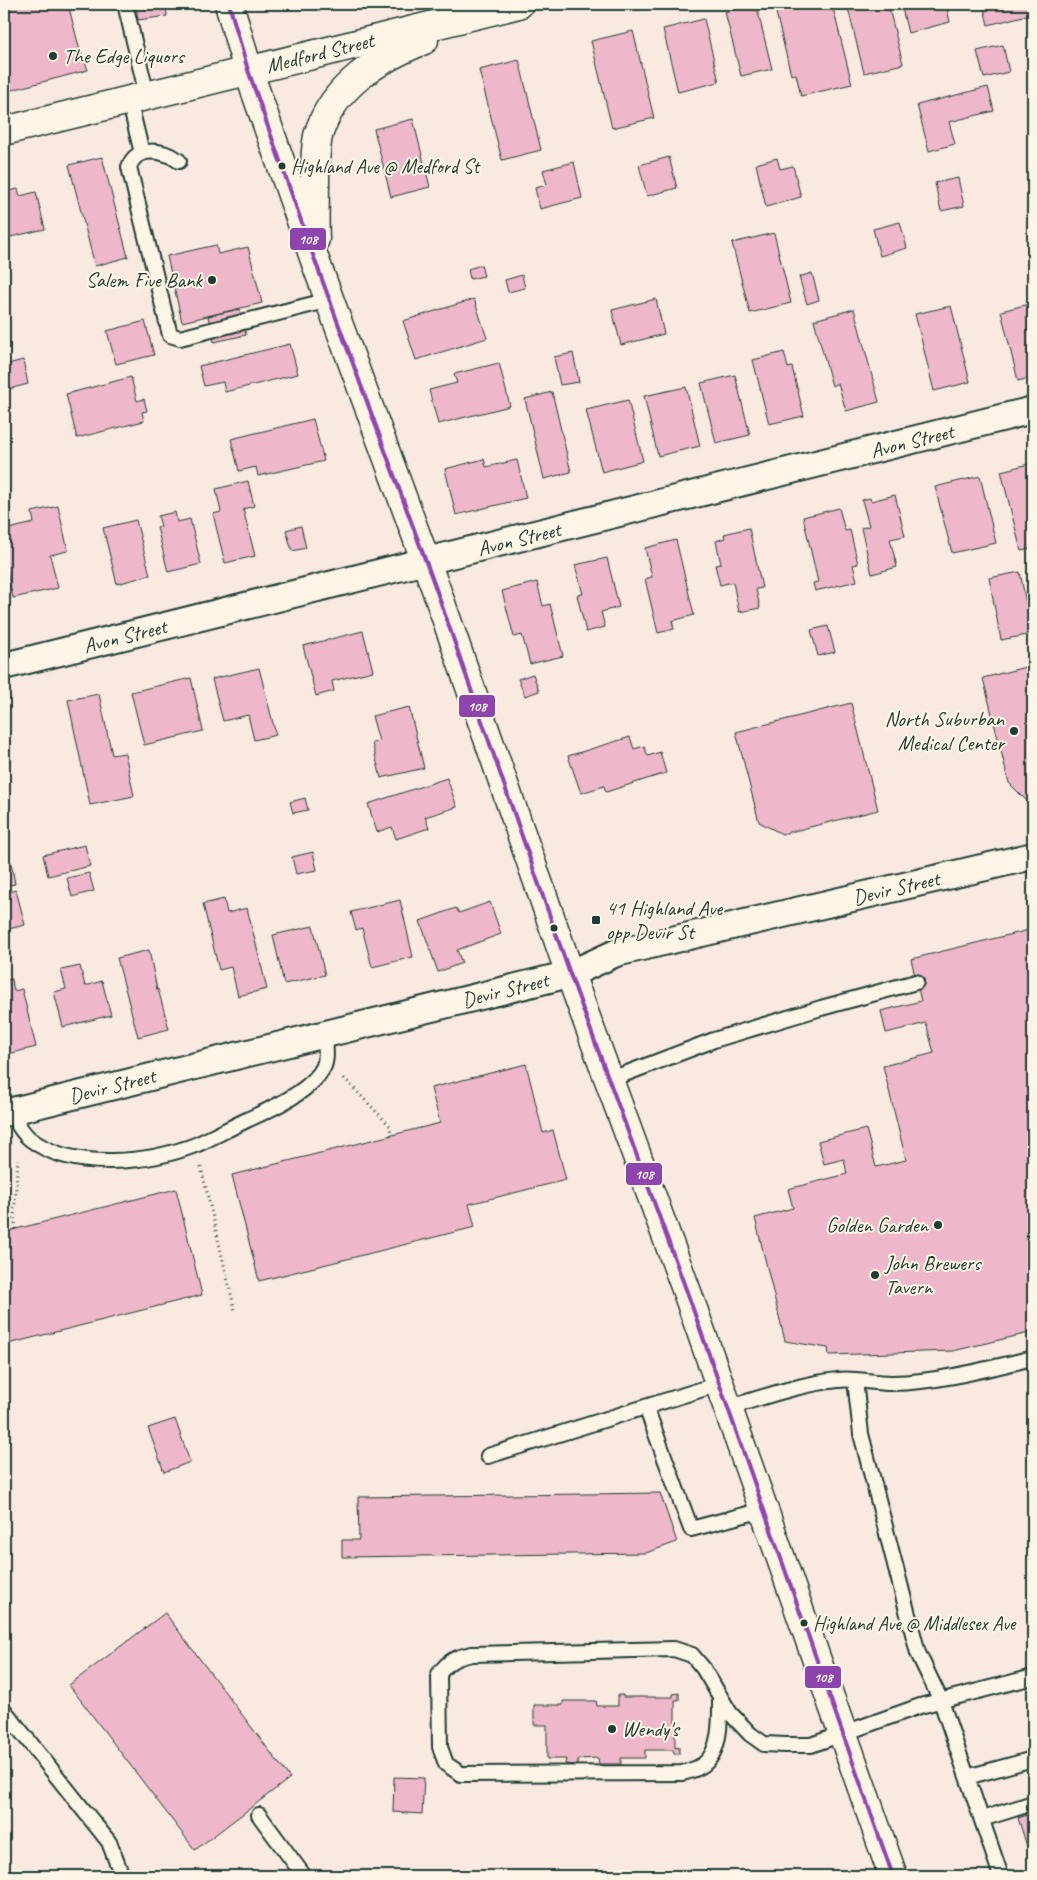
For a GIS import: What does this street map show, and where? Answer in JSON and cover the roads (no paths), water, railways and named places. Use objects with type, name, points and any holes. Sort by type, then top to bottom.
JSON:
[{"type":"main road","points":[[229,4],[248,70],[329,300],[426,562],[570,974],[681,1274],[893,1876]]},
{"type":"main road","name":"Medford Street","points":[[4,131],[507,7]]},
{"type":"main road","points":[[317,266],[314,228],[316,154],[322,124],[331,107],[364,70],[387,57],[507,7]]},
{"type":"street","name":"Avon Street","points":[[4,666],[1033,410]]},
{"type":"street","name":"Devir Street","points":[[7,1112],[570,974],[616,953],[1033,856]]},
{"type":"lane","points":[[125,4],[138,98],[142,153]]},
{"type":"lane","points":[[179,161],[172,156],[157,151],[142,153],[130,161],[129,172],[168,332],[172,336],[180,338],[329,300]]},
{"type":"lane","points":[[609,1080],[714,1040],[820,1008],[916,982]]},
{"type":"lane","points":[[7,1112],[28,1138],[45,1149],[70,1158],[106,1162],[152,1156],[196,1144],[263,1113],[308,1086],[324,1068],[326,1058],[324,1034]]},
{"type":"lane","points":[[488,1456],[646,1407],[726,1406],[805,1385],[840,1380],[890,1383],[919,1381],[974,1373],[1033,1358]]},
{"type":"lane","points":[[855,1380],[861,1434],[918,1653],[941,1701],[1001,1876]]},
{"type":"lane","points":[[646,1407],[692,1529],[764,1510]]},
{"type":"lane","points":[[720,1696],[718,1737],[713,1751],[706,1763],[682,1773],[460,1774],[446,1764],[440,1747],[439,1674],[448,1662],[460,1656],[674,1649],[692,1655],[703,1668],[720,1696],[730,1713],[750,1734],[764,1744],[811,1745],[920,1706],[1033,1677]]},
{"type":"lane","points":[[4,1710],[109,1842],[122,1876]]},
{"type":"lane","points":[[967,1777],[1033,1759]]},
{"type":"lane","points":[[982,1819],[1033,1803]]},
{"type":"lane","points":[[259,1815],[304,1876]]},
{"type":"place","name":"The Edge Liquors","points":[[53,56]]},
{"type":"place","name":"Highland Ave @ Medford St","points":[[282,166]]},
{"type":"place","name":"Salem Five Bank","points":[[212,280]]},
{"type":"place","name":"North Suburban Medical Center","points":[[1014,731]]},
{"type":"place","name":"41 Highland Ave opp Devir St","points":[[596,920]]},
{"type":"place","name":"Golden Garden","points":[[938,1225]]},
{"type":"place","name":"John Brewers Tavern","points":[[875,1275]]},
{"type":"place","name":"Highland Ave @ Middlesex Ave","points":[[804,1623]]},
{"type":"place","name":"Wendy's","points":[[612,1729]]}]
